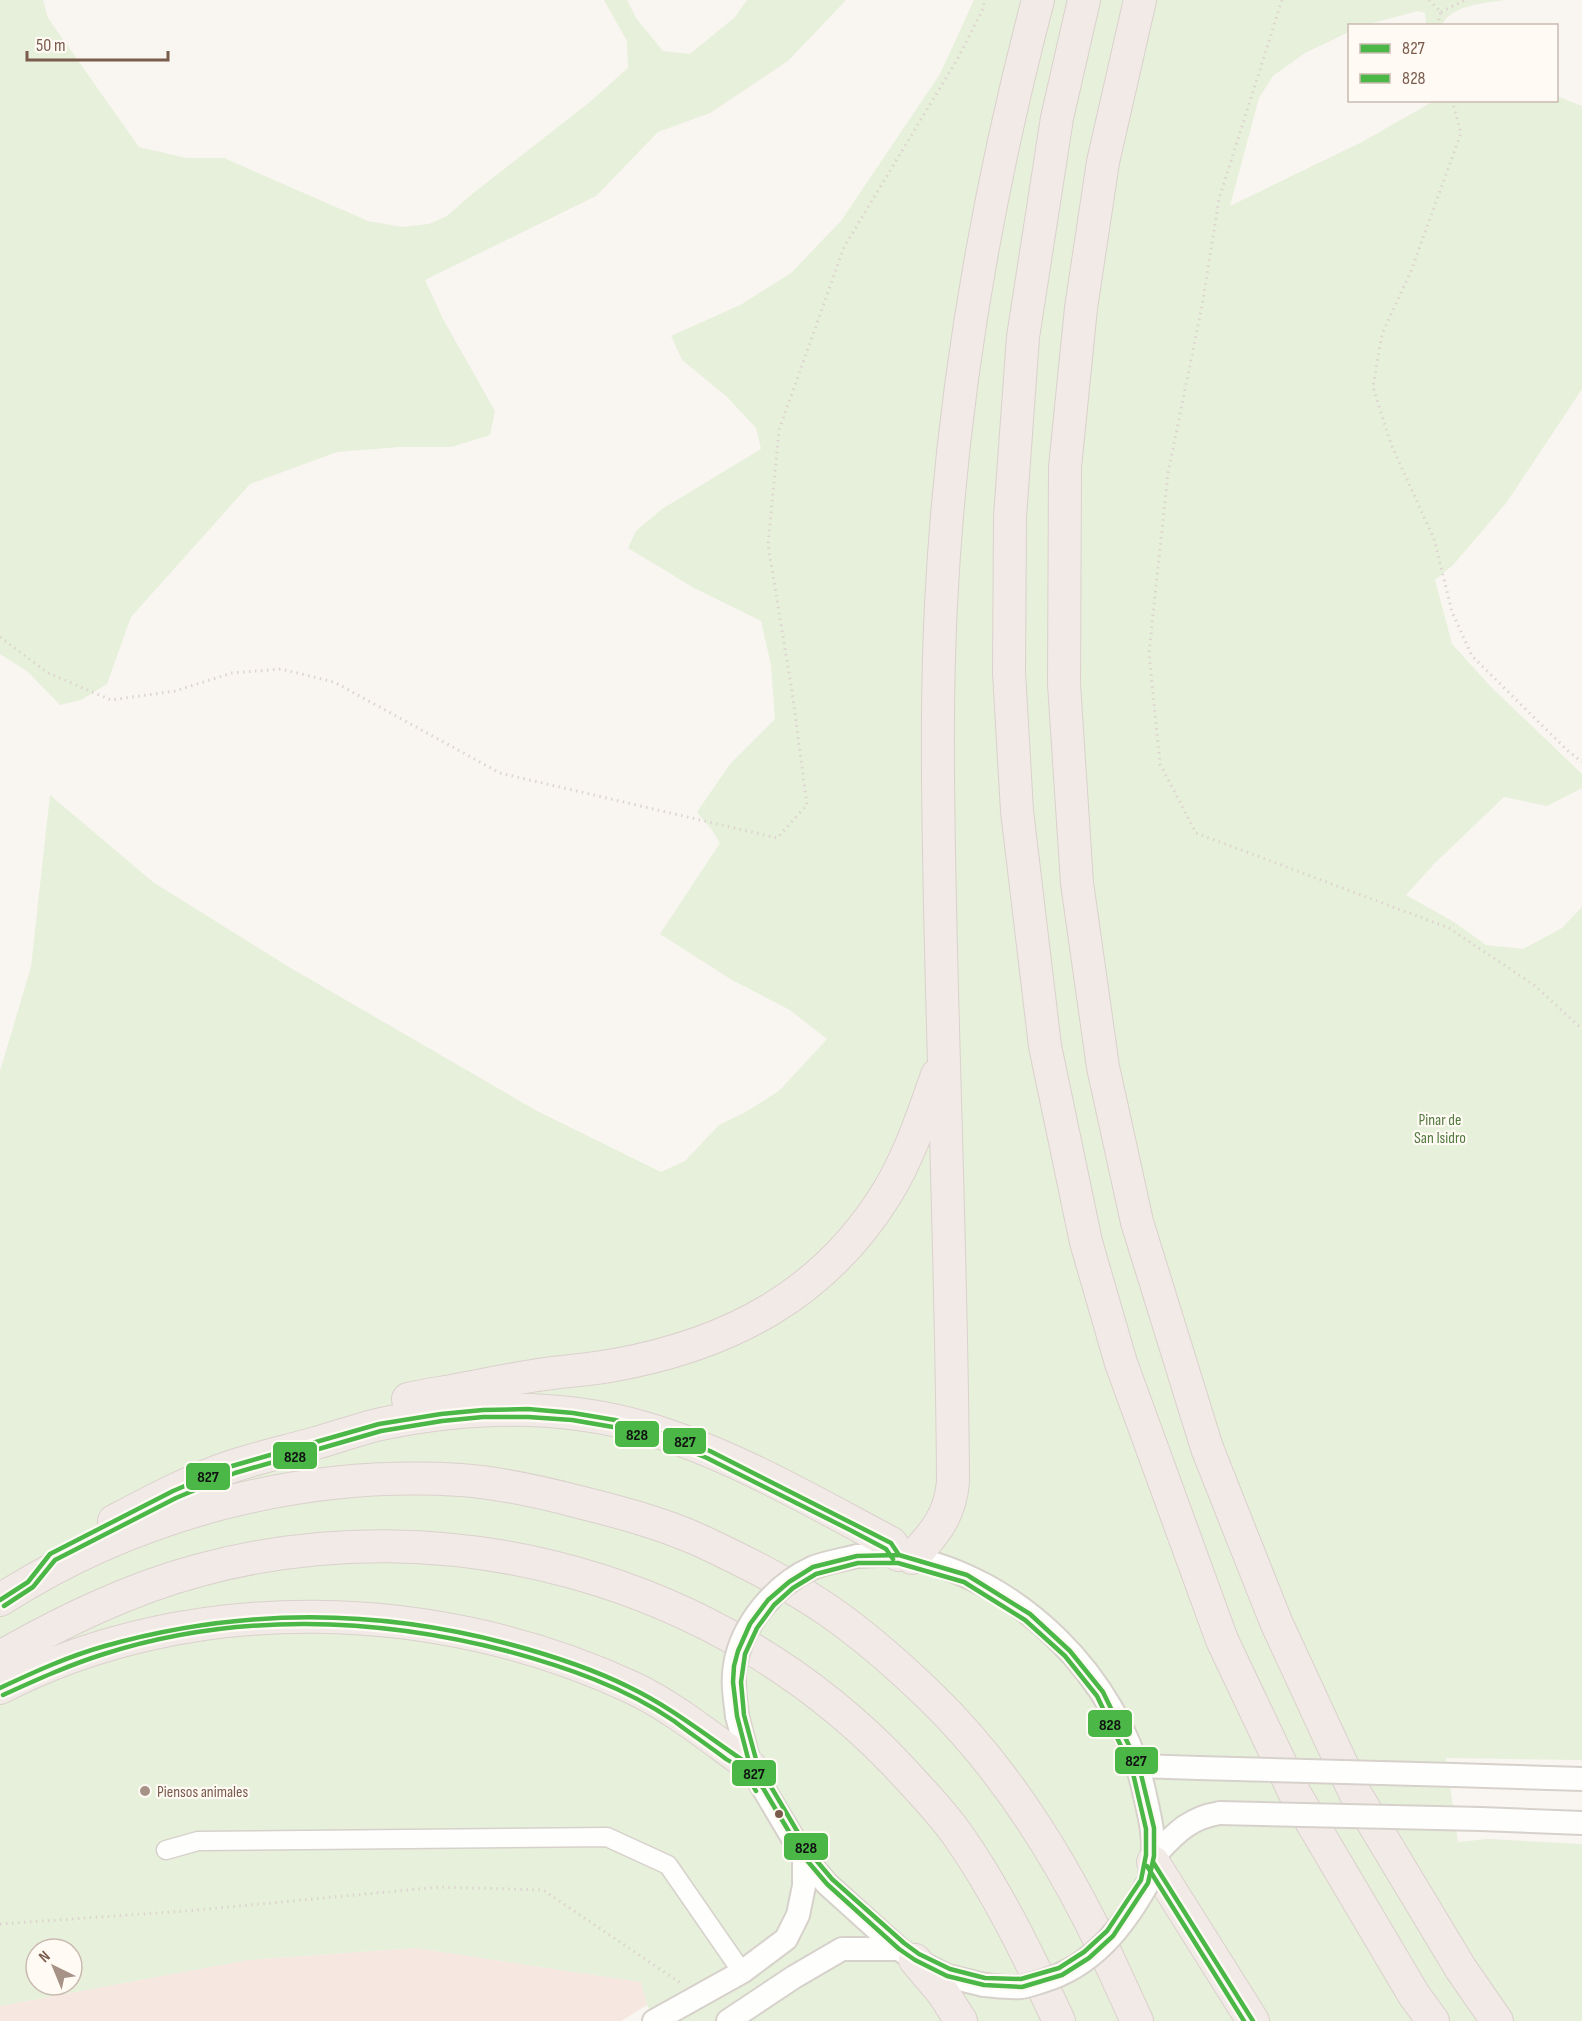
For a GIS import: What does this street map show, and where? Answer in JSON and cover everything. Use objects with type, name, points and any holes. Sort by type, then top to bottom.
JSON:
[{"type":"highway","points":[[232,1466],[379,1424],[441,1414],[528,1409],[573,1413],[644,1428],[710,1451],[891,1543],[906,1556],[932,1536],[945,1516],[952,1500],[953,1482],[937,753],[941,606],[946,525],[968,335],[981,254],[1005,133],[1038,0]]},
{"type":"highway","points":[[1084,0],[1057,118],[1023,337],[1010,517],[1009,672],[1017,811],[1045,1046],[1086,1242],[1121,1363],[1222,1640],[1295,1794],[1414,1995],[1433,2021]]},
{"type":"highway","points":[[1140,0],[1102,162],[1081,308],[1065,467],[1064,684],[1077,884],[1103,1067],[1135,1211],[1207,1448],[1276,1622],[1355,1793],[1461,1969],[1497,2021]]},
{"type":"highway","points":[[28,1582],[50,1554],[172,1491],[316,1430],[411,1398],[539,1375],[614,1366],[664,1354],[727,1333],[768,1311],[787,1300],[827,1265],[854,1238],[872,1214],[906,1155],[943,1058]]},
{"type":"highway","points":[[0,1600],[28,1582],[131,1532],[226,1502],[277,1490],[383,1479],[463,1480],[538,1491],[622,1512],[697,1539],[828,1610],[886,1655],[932,1698],[965,1734],[1007,1785],[1053,1854],[1090,1920],[1137,2021]]},
{"type":"highway","points":[[0,1657],[101,1604],[136,1590],[201,1570],[265,1556],[325,1548],[390,1545],[441,1549],[527,1560],[595,1578],[698,1618],[768,1657],[868,1734],[957,1834],[1006,1915],[1059,2021]]},
{"type":"highway","points":[[0,1688],[55,1662],[106,1646],[164,1631],[223,1622],[278,1617],[338,1617],[436,1626],[476,1635],[586,1668],[634,1689],[666,1706],[750,1766]]},
{"type":"highway","points":[[1355,1793],[1514,2021]]},
{"type":"highway","points":[[1152,1867],[1253,2021]]},
{"type":"highway","points":[[907,1954],[943,1993],[962,2021]]},
{"type":"street","points":[[1152,1867],[1154,1828],[1139,1766],[1103,1692],[1070,1651],[1030,1614],[967,1575],[906,1556],[857,1556],[813,1567],[789,1582],[768,1600],[750,1624],[738,1651],[733,1682],[737,1716],[750,1766],[804,1857],[827,1884],[907,1954],[946,1976],[984,1985],[1022,1987],[1062,1975],[1089,1958],[1113,1936],[1135,1905],[1152,1867],[1179,1830],[1202,1816],[1220,1813],[1582,1823]]},
{"type":"street","points":[[1139,1766],[1582,1779]]},
{"type":"street","points":[[166,1850],[198,1840],[607,1837],[668,1865],[742,1972]]},
{"type":"street","points":[[654,2021],[742,1972],[786,1939],[798,1915],[804,1886],[804,1857]]},
{"type":"street","points":[[728,2021],[794,1977],[842,1949],[907,1954]]},
{"type":"path","points":[[0,637],[48,673],[111,700],[175,691],[232,673],[272,669],[281,669],[334,682],[500,773],[777,838],[807,805],[792,691],[768,545],[779,430],[844,247],[958,58],[983,9],[984,0]]},
{"type":"path","points":[[1282,0],[1219,199],[1202,306],[1168,473],[1149,653],[1160,764],[1196,833],[1449,928],[1534,985],[1582,1029]]},
{"type":"path","points":[[1429,0],[1441,12]]},
{"type":"path","points":[[1438,24],[1441,12],[1465,0]]},
{"type":"path","points":[[1453,102],[1461,133],[1411,271],[1382,334],[1373,387],[1391,444],[1434,539],[1452,612],[1472,656],[1582,762]]},
{"type":"path","points":[[0,1924],[186,1911],[440,1887],[543,1890],[699,1995]]},
{"type":"shaded area","points":[[415,1948],[641,1982],[647,2005],[621,2021],[0,2021],[0,2006],[49,1997],[84,1997],[84,1990],[248,1960]]},
{"type":"green space","points":[[0,0],[43,0],[48,18],[139,147],[186,158],[224,158],[368,221],[402,227],[429,224],[447,216],[591,101],[628,68],[627,41],[604,0],[627,0],[636,18],[663,51],[690,54],[735,17],[747,0],[846,0],[788,61],[710,113],[658,132],[596,196],[425,280],[443,319],[495,411],[490,435],[451,447],[399,447],[337,452],[250,484],[131,617],[107,684],[81,700],[60,705],[27,671],[0,654]]},
{"type":"green space","name":"Pinar de San Isidro","points":[[974,0],[1505,0],[1461,9],[1446,18],[1443,24],[1426,24],[1425,13],[1418,11],[1369,24],[1348,24],[1348,32],[1305,53],[1273,76],[1259,98],[1230,206],[1362,142],[1432,102],[1558,102],[1558,96],[1582,106],[1582,389],[1507,502],[1453,565],[1435,580],[1452,644],[1492,688],[1582,774],[1582,788],[1547,806],[1504,797],[1434,864],[1406,895],[1454,922],[1486,945],[1523,949],[1562,928],[1582,907],[1582,1760],[1446,1758],[1458,1842],[1488,1839],[1582,1844],[1582,2021],[656,2021],[647,2005],[641,1982],[415,1948],[248,1960],[84,1990],[84,1937],[24,1937],[24,1997],[49,1997],[0,2006],[0,1071],[31,967],[50,795],[153,882],[289,967],[537,1111],[661,1172],[685,1161],[719,1125],[744,1113],[779,1091],[827,1039],[790,1010],[732,980],[660,934],[720,843],[697,812],[730,764],[775,719],[771,665],[761,621],[694,588],[628,548],[636,531],[662,509],[761,449],[756,428],[726,396],[682,360],[671,336],[742,304],[791,273],[841,221],[940,74]]},
{"type":"transit line","name":"827","points":[[0,1600],[28,1582],[50,1554],[173,1491],[232,1466],[379,1424],[483,1410],[528,1409],[573,1413],[615,1420],[677,1438],[710,1451],[891,1543],[899,1555]]},
{"type":"transit line","name":"828","points":[[4,1606],[33,1587],[55,1560],[176,1498],[235,1473],[381,1431],[483,1417],[572,1420],[613,1427],[675,1445],[707,1458],[850,1530],[886,1549],[893,1559]]},
{"type":"transit line","name":"827","points":[[899,1555],[967,1575],[1030,1614],[1070,1651],[1103,1692],[1139,1766],[1154,1828],[1154,1856],[1148,1883],[1113,1936],[1089,1958],[1062,1975],[1022,1987],[984,1985],[947,1976],[915,1960],[899,1949],[827,1884],[804,1857],[750,1766],[737,1716],[733,1682],[738,1651],[750,1624],[768,1600],[789,1582],[813,1567],[857,1556],[899,1555]]},
{"type":"transit line","name":"828","points":[[858,1563],[898,1563],[964,1582],[1025,1620],[1065,1656],[1097,1696],[1132,1769],[1146,1829],[1146,1855],[1141,1880],[1107,1931],[1084,1952],[1059,1968],[1021,1979],[985,1978],[950,1969],[919,1954],[832,1879],[810,1853],[757,1763],[744,1715],[741,1682],[745,1654],[757,1628],[774,1605],[793,1588],[816,1574],[858,1563]]},
{"type":"transit line","name":"827","points":[[0,1688],[52,1665],[105,1646],[206,1625],[257,1619],[307,1617],[408,1624],[458,1632],[509,1644],[570,1662],[615,1680],[660,1704],[747,1763],[762,1787]]},
{"type":"transit line","name":"828","points":[[3,1695],[104,1654],[154,1640],[204,1631],[306,1624],[407,1631],[507,1651],[573,1671],[615,1688],[674,1721],[741,1768],[756,1791]]},
{"type":"transit line","name":"827","points":[[1153,1862],[1253,2021]]},
{"type":"transit line","name":"828","points":[[1147,1866],[1244,2021]]},
{"type":"place","name":"Piensos animales","points":[[145,1791]]}]
